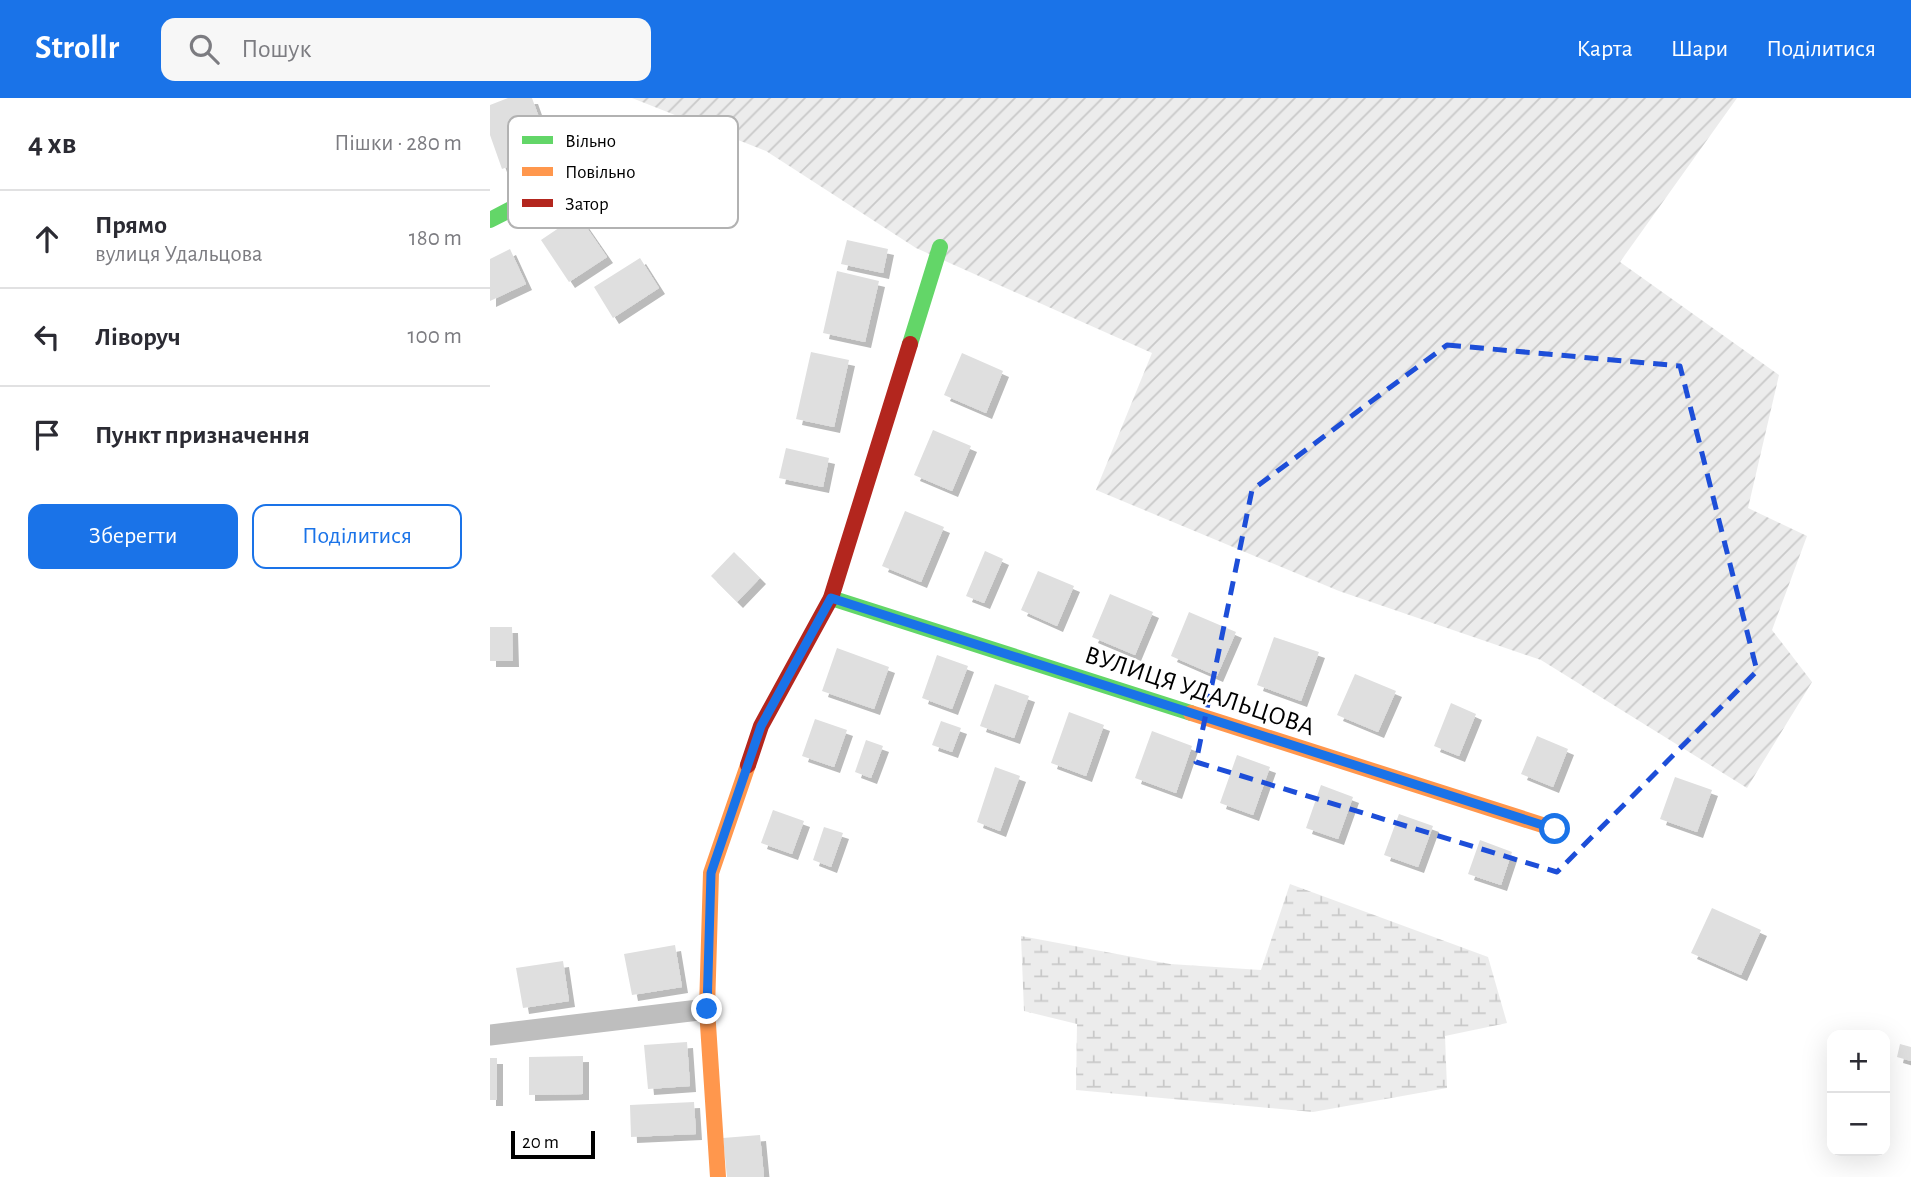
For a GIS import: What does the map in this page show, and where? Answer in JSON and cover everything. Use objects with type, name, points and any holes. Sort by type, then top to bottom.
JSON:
[{"type":"street","points":[[490,220],[508,211]]},
{"type":"street","points":[[718,1177],[707,1009],[711,873],[761,726],[831,598],[940,247]]},
{"type":"street","name":"ВУЛИЦЯ УДАЛЬЦОВА","points":[[831,598],[1555,829]]},
{"type":"street","points":[[490,1035],[707,1009]]},
{"type":"highlighted area","points":[[1447,345],[1680,366],[1757,671],[1557,872],[1196,762],[1252,490]]},
{"type":"green space","points":[[632,98],[1737,98],[1620,262],[1779,375],[1748,508],[1807,536],[1772,630],[1812,682],[1747,788],[1541,660],[1339,591],[1096,490],[1152,353],[916,248],[766,151],[738,140],[738,116],[678,116]]},
{"type":"green space","points":[[1290,884],[1488,957],[1507,1023],[1445,1036],[1447,1088],[1313,1112],[1076,1090],[1077,1024],[1024,1011],[1021,936],[1170,964],[1261,970]]},
{"type":"building","points":[[508,98],[532,98],[538,116],[508,116],[508,167],[502,169],[490,135],[490,105]]},
{"type":"building","points":[[559,228],[587,228],[607,257],[569,282],[541,240]]},
{"type":"building","points":[[847,240],[888,249],[883,273],[841,264]]},
{"type":"building","points":[[510,249],[526,284],[490,301],[490,259]]},
{"type":"building","points":[[640,258],[659,288],[613,318],[594,287]]},
{"type":"building","points":[[837,271],[879,281],[865,342],[823,333]]},
{"type":"building","points":[[811,352],[849,360],[834,427],[796,419]]},
{"type":"building","points":[[962,353],[1003,371],[986,413],[944,395]]},
{"type":"building","points":[[933,430],[971,446],[952,491],[914,475]]},
{"type":"building","points":[[786,448],[829,458],[823,487],[779,478]]},
{"type":"building","points":[[905,511],[944,527],[921,582],[882,566]]},
{"type":"building","points":[[985,551],[1003,559],[984,603],[966,596]]},
{"type":"building","points":[[734,552],[760,578],[737,602],[711,576]]},
{"type":"building","points":[[1038,571],[1074,586],[1057,626],[1021,610]]},
{"type":"building","points":[[1110,594],[1153,612],[1135,655],[1092,637]]},
{"type":"building","points":[[1189,612],[1236,632],[1217,676],[1171,656]]},
{"type":"building","points":[[490,627],[512,627],[513,661],[490,661]]},
{"type":"building","points":[[1274,637],[1319,652],[1301,701],[1257,685]]},
{"type":"building","points":[[837,648],[889,667],[874,709],[822,691]]},
{"type":"building","points":[[937,655],[968,666],[952,709],[922,698]]},
{"type":"building","points":[[1355,674],[1396,691],[1378,732],[1337,715]]},
{"type":"building","points":[[995,684],[1029,696],[1014,738],[980,726]]},
{"type":"building","points":[[1451,703],[1476,714],[1459,756],[1434,746]]},
{"type":"building","points":[[1069,712],[1104,725],[1086,776],[1051,763]]},
{"type":"building","points":[[815,719],[847,730],[834,767],[802,756]]},
{"type":"building","points":[[941,721],[961,728],[952,752],[932,745]]},
{"type":"building","points":[[1152,731],[1192,746],[1176,793],[1135,778]]},
{"type":"building","points":[[1537,736],[1568,749],[1553,787],[1521,774]]},
{"type":"building","points":[[866,740],[883,746],[871,778],[855,772]]},
{"type":"building","points":[[1237,755],[1270,767],[1253,815],[1220,803]]},
{"type":"building","points":[[995,767],[1020,776],[1000,831],[977,822]]},
{"type":"building","points":[[1675,777],[1712,790],[1697,832],[1660,819]]},
{"type":"building","points":[[1321,785],[1353,797],[1338,839],[1306,828]]},
{"type":"building","points":[[773,810],[804,821],[792,854],[761,843]]},
{"type":"building","points":[[1399,814],[1433,826],[1418,867],[1384,855]]},
{"type":"building","points":[[824,827],[843,833],[831,867],[813,860]]},
{"type":"building","points":[[1480,840],[1512,852],[1501,885],[1468,874]]},
{"type":"building","points":[[1712,908],[1761,930],[1741,975],[1691,953]]},
{"type":"building","points":[[675,945],[682,987],[632,995],[624,954]]},
{"type":"building","points":[[563,961],[569,1001],[523,1008],[516,968]]},
{"type":"building","points":[[687,1042],[690,1086],[648,1089],[644,1045]]},
{"type":"building","points":[[1900,1044],[1911,1047],[1911,1061],[1897,1057]]},
{"type":"building","points":[[583,1056],[583,1094],[529,1095],[529,1057]]},
{"type":"building","points":[[490,1058],[497,1058],[497,1100],[490,1100]]},
{"type":"building","points":[[694,1102],[696,1134],[631,1137],[630,1105]]},
{"type":"building","points":[[760,1135],[764,1177],[727,1177],[723,1138]]},
{"type":"traffic: fast","points":[[490,220],[508,211]]},
{"type":"traffic: fast","points":[[910,344],[940,247]]},
{"type":"traffic: fast","points":[[831,598],[1191,713]]},
{"type":"traffic: slow","points":[[1191,713],[1555,829]]},
{"type":"traffic: slow","points":[[718,1177],[707,1009],[711,873],[748,765]]},
{"type":"traffic: jam","points":[[748,765],[761,726],[831,598],[910,344]]},
{"type":"route","points":[[707,1009],[711,873],[761,726],[831,598],[1555,829]]}]
